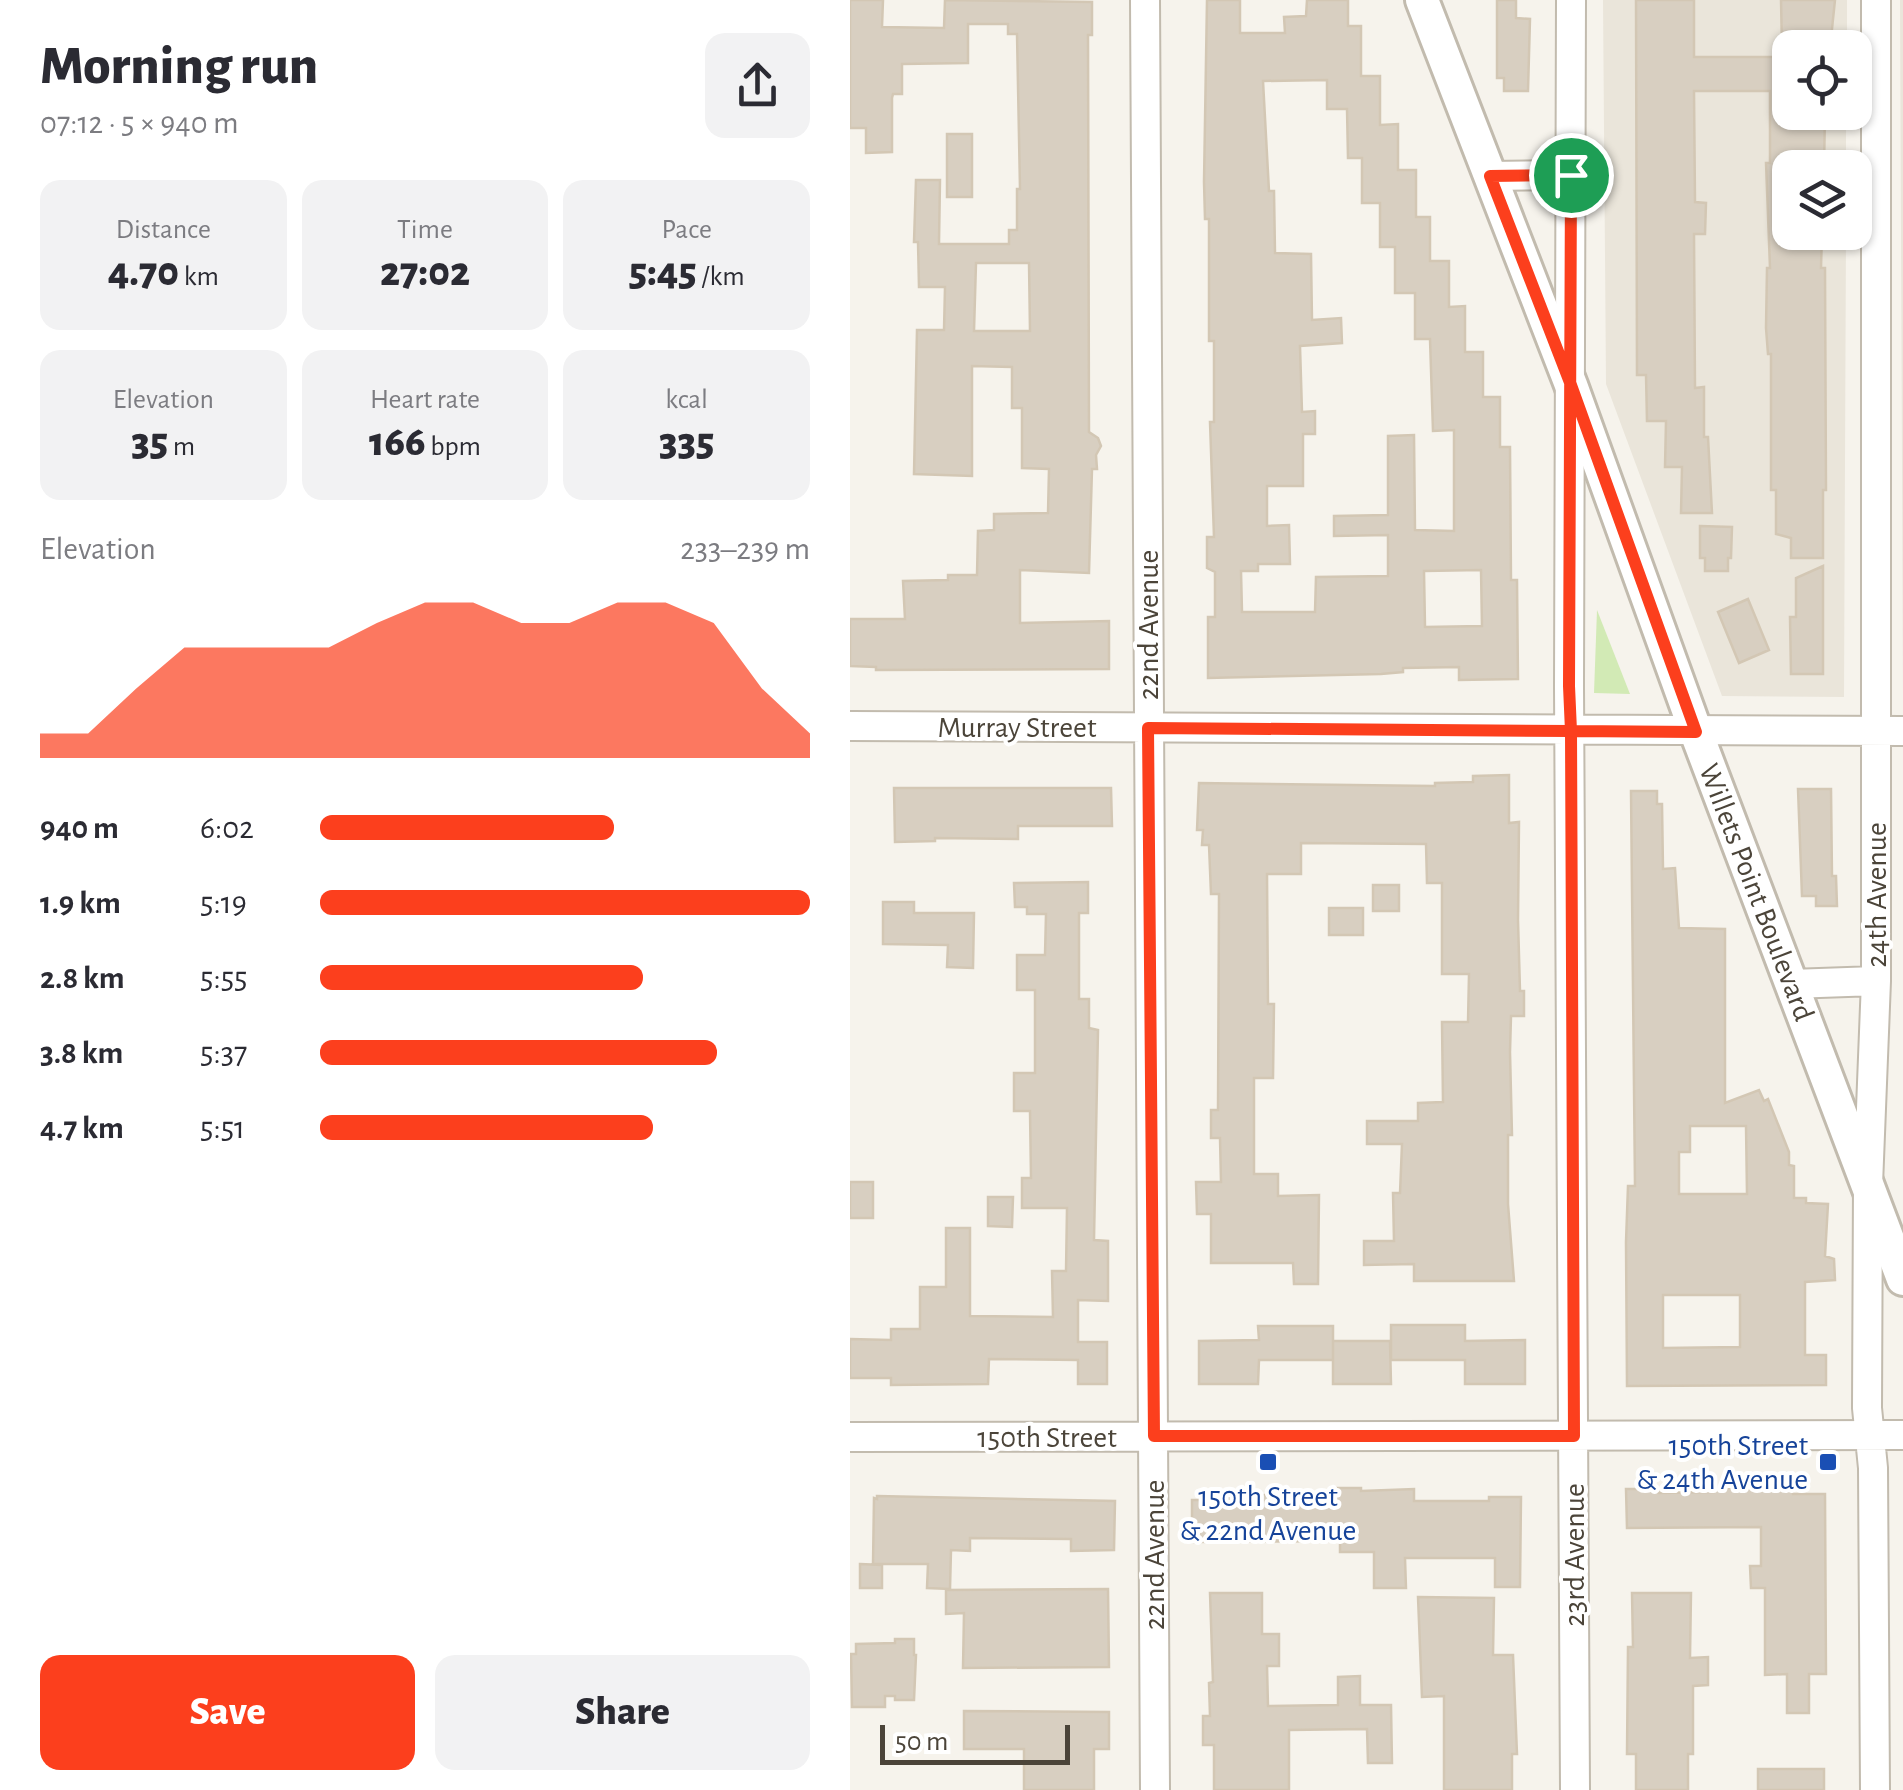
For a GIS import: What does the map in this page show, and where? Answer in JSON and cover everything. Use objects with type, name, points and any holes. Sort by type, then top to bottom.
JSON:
[{"type":"street","name":"22nd Avenue","points":[[1145,0],[1154,1790]]},
{"type":"street","name":"Willets Point Boulevard","points":[[1422,0],[1571,385],[1696,732],[1903,1279]]},
{"type":"street","name":"23rd Avenue","points":[[1571,0],[1575,1790]]},
{"type":"street","name":"24th Avenue","points":[[1874,1790],[1871,1434],[1867,1408],[1868,1185],[1889,731],[1876,0]]},
{"type":"street","points":[[1490,176],[1571,175]]},
{"type":"street","name":"Murray Street","points":[[850,726],[1889,731]]},
{"type":"street","points":[[1791,984],[1876,981]]},
{"type":"street","name":"150th Street","points":[[850,1437],[1903,1435]]},
{"type":"shaded area","points":[[1603,0],[1847,0],[1847,30],[1772,30],[1772,130],[1846,130],[1846,150],[1772,150],[1772,250],[1846,250],[1844,697],[1722,696],[1606,384]]},
{"type":"shaded area","points":[[1900,0],[1903,0],[1903,697]]},
{"type":"green space","points":[[1597,610],[1630,694],[1594,693]]},
{"type":"building","points":[[850,0],[883,0],[882,27],[944,28],[945,0],[1092,2],[1092,35],[1088,35],[1089,432],[1101,446],[1096,455],[1097,469],[1092,469],[1089,573],[1020,570],[1020,623],[1109,621],[1109,669],[876,670],[850,666],[850,619],[905,619],[903,581],[977,575],[978,531],[994,530],[994,514],[1048,513],[1049,469],[1022,468],[1022,408],[1012,408],[1012,367],[972,366],[972,476],[914,474],[917,330],[944,330],[945,287],[919,287],[918,242],[914,242],[916,180],[940,180],[939,244],[1009,244],[1009,230],[1017,230],[1020,189],[1017,34],[1008,34],[1008,24],[968,24],[968,63],[902,64],[902,94],[893,94],[892,98],[892,152],[866,153],[866,128],[850,128]],"holes":[[[976,263],[1029,263],[1030,331],[974,331]]]},
{"type":"building","points":[[1207,0],[1240,0],[1240,33],[1285,33],[1284,17],[1306,16],[1307,0],[1348,0],[1348,26],[1361,26],[1361,76],[1380,76],[1380,125],[1398,124],[1398,170],[1416,170],[1416,217],[1430,217],[1430,261],[1449,261],[1449,307],[1465,306],[1465,352],[1483,352],[1483,397],[1500,397],[1500,447],[1510,447],[1511,580],[1517,580],[1518,679],[1459,680],[1459,667],[1403,668],[1403,672],[1381,674],[1208,678],[1208,617],[1215,617],[1215,572],[1207,568],[1207,537],[1214,537],[1210,422],[1214,422],[1214,341],[1209,341],[1209,219],[1205,219]],"holes":[[[1327,80],[1327,109],[1347,109],[1348,158],[1362,158],[1362,203],[1380,203],[1380,247],[1395,247],[1395,293],[1415,293],[1415,339],[1430,339],[1433,431],[1454,430],[1454,531],[1415,530],[1414,435],[1388,436],[1388,515],[1334,516],[1334,536],[1388,535],[1388,576],[1316,577],[1315,612],[1242,612],[1241,571],[1258,571],[1258,564],[1290,564],[1289,525],[1267,526],[1267,486],[1303,486],[1303,434],[1315,434],[1315,411],[1302,412],[1300,346],[1342,343],[1341,318],[1312,320],[1311,254],[1275,253],[1274,191],[1269,191],[1263,81]],[[1481,570],[1482,626],[1425,627],[1424,571]]]},
{"type":"building","points":[[1497,0],[1516,0],[1516,18],[1530,19],[1528,91],[1504,91],[1504,78],[1497,78]]},
{"type":"building","points":[[1636,0],[1694,0],[1694,57],[1772,57],[1772,130],[1825,130],[1824,150],[1772,150],[1772,250],[1822,250],[1821,268],[1825,268],[1823,558],[1791,558],[1791,538],[1776,534],[1776,490],[1771,490],[1771,354],[1766,328],[1770,91],[1694,91],[1695,202],[1706,203],[1705,234],[1694,234],[1695,388],[1704,387],[1704,437],[1708,437],[1712,513],[1681,513],[1682,467],[1665,467],[1666,421],[1647,421],[1646,375],[1637,375]]},
{"type":"building","points":[[1781,0],[1835,0],[1832,30],[1782,30]]},
{"type":"building","points":[[947,134],[972,134],[972,197],[947,197]]},
{"type":"building","points":[[1700,526],[1732,527],[1728,571],[1705,571],[1705,558],[1700,558]]},
{"type":"building","points":[[1823,566],[1823,674],[1791,674],[1790,617],[1796,617],[1796,578]]},
{"type":"building","points":[[1748,599],[1769,650],[1739,663],[1718,612]]},
{"type":"building","points":[[1509,775],[1509,823],[1519,822],[1520,991],[1524,991],[1524,1016],[1511,1016],[1508,1204],[1514,1281],[1414,1281],[1414,1264],[1364,1265],[1364,1241],[1394,1241],[1393,1193],[1400,1193],[1402,1144],[1367,1144],[1367,1121],[1418,1121],[1418,1103],[1443,1102],[1442,1022],[1468,1022],[1469,974],[1442,974],[1442,883],[1427,883],[1426,844],[1301,843],[1301,874],[1267,874],[1268,1004],[1274,1004],[1273,1078],[1254,1078],[1254,1174],[1278,1174],[1278,1196],[1319,1195],[1318,1284],[1294,1284],[1293,1263],[1211,1263],[1211,1214],[1197,1214],[1196,1182],[1221,1182],[1220,1138],[1211,1138],[1211,1110],[1218,1110],[1219,894],[1211,894],[1209,845],[1202,845],[1203,830],[1197,830],[1199,783],[1435,786],[1473,782],[1473,776]]},
{"type":"building","points":[[894,788],[1111,788],[1112,826],[1018,826],[1018,839],[935,838],[895,842]]},
{"type":"building","points":[[1798,789],[1831,789],[1832,876],[1836,876],[1837,906],[1816,906],[1816,896],[1802,896]]},
{"type":"building","points":[[1631,791],[1657,791],[1657,804],[1662,804],[1663,869],[1675,868],[1679,928],[1725,929],[1725,1103],[1759,1090],[1764,1101],[1768,1099],[1789,1152],[1789,1165],[1794,1166],[1794,1198],[1828,1204],[1825,1256],[1834,1259],[1835,1280],[1805,1282],[1805,1355],[1826,1355],[1826,1385],[1627,1386],[1628,1186],[1635,1186]],"holes":[[[1690,1126],[1746,1126],[1747,1194],[1679,1194],[1679,1152],[1690,1152]],[[1663,1295],[1740,1295],[1740,1347],[1663,1348]]]},
{"type":"building","points":[[1088,882],[1088,913],[1079,913],[1079,999],[1089,999],[1089,1028],[1098,1030],[1094,1240],[1108,1241],[1108,1301],[1078,1300],[1078,1342],[1107,1342],[1107,1384],[1078,1384],[1078,1360],[989,1359],[988,1384],[891,1385],[891,1378],[850,1378],[850,1339],[891,1340],[891,1329],[920,1329],[920,1287],[946,1287],[946,1228],[970,1228],[970,1316],[1053,1317],[1052,1271],[1066,1271],[1067,1208],[1022,1208],[1022,1178],[1031,1178],[1030,1111],[1014,1111],[1014,1073],[1035,1073],[1035,990],[1017,990],[1017,955],[1045,955],[1046,914],[1027,914],[1027,907],[1015,907],[1014,883]]},
{"type":"building","points":[[1373,885],[1399,885],[1399,911],[1373,911]]},
{"type":"building","points":[[883,902],[914,902],[914,913],[974,913],[973,968],[947,967],[948,945],[883,944]]},
{"type":"building","points":[[1329,908],[1363,908],[1363,935],[1329,935]]},
{"type":"building","points":[[850,1182],[873,1182],[873,1218],[850,1218]]},
{"type":"building","points":[[988,1197],[1013,1197],[1012,1227],[988,1226]]},
{"type":"building","points":[[1391,1325],[1465,1325],[1465,1341],[1525,1340],[1525,1384],[1465,1384],[1465,1360],[1391,1360]]},
{"type":"building","points":[[1258,1326],[1333,1326],[1333,1360],[1259,1360],[1258,1384],[1199,1384],[1199,1341],[1259,1340]]},
{"type":"building","points":[[1333,1341],[1390,1341],[1391,1384],[1333,1384]]},
{"type":"building","points":[[1793,1484],[1793,1494],[1825,1494],[1826,1674],[1809,1674],[1809,1713],[1787,1713],[1787,1674],[1765,1675],[1765,1588],[1751,1588],[1750,1566],[1761,1566],[1761,1527],[1627,1528],[1626,1489],[1714,1492]]},
{"type":"building","points":[[1337,1488],[1414,1489],[1414,1501],[1521,1497],[1520,1587],[1495,1587],[1495,1558],[1405,1558],[1406,1588],[1374,1588],[1374,1552],[1340,1552],[1340,1541],[1192,1542],[1192,1500],[1199,1500],[1199,1495],[1337,1495]]},
{"type":"building","points":[[877,1496],[1115,1501],[1114,1550],[1071,1551],[1071,1539],[970,1538],[970,1551],[951,1550],[950,1589],[927,1588],[928,1564],[873,1564]]},
{"type":"building","points":[[860,1564],[882,1565],[882,1588],[860,1588]]},
{"type":"building","points":[[1108,1589],[1109,1667],[963,1668],[964,1613],[946,1614],[946,1590]]},
{"type":"building","points":[[1210,1593],[1262,1593],[1262,1634],[1279,1634],[1279,1666],[1267,1666],[1268,1706],[1338,1705],[1338,1677],[1360,1676],[1360,1705],[1391,1705],[1392,1763],[1368,1763],[1367,1729],[1289,1730],[1289,1790],[1214,1790],[1214,1745],[1203,1745],[1203,1716],[1210,1716],[1209,1683],[1213,1682]]},
{"type":"building","points":[[1632,1593],[1691,1593],[1690,1658],[1708,1657],[1708,1685],[1693,1686],[1693,1754],[1688,1754],[1688,1790],[1636,1790],[1636,1754],[1627,1754]]},
{"type":"building","points":[[1418,1597],[1494,1598],[1493,1655],[1513,1655],[1517,1754],[1512,1754],[1512,1790],[1444,1790],[1444,1696],[1422,1697]]},
{"type":"building","points":[[895,1639],[914,1639],[914,1700],[885,1696],[885,1707],[852,1707],[851,1654],[856,1654],[856,1644],[895,1643]]},
{"type":"building","points":[[964,1711],[1109,1712],[1109,1749],[1094,1749],[1094,1790],[1024,1790],[1024,1749],[964,1749]]},
{"type":"building","points":[[1758,1769],[1824,1769],[1824,1790],[1758,1790]]},
{"type":"place","name":"150th Street & 22nd Avenue","points":[[1268,1462]]},
{"type":"place","name":"150th Street & 24th Avenue","points":[[1828,1462]]},
{"type":"route","points":[[1571,175],[1490,176],[1571,385],[1696,732],[1571,731],[1574,1436],[1154,1436],[1148,728],[1571,731],[1569,686],[1571,385],[1571,175]]}]
